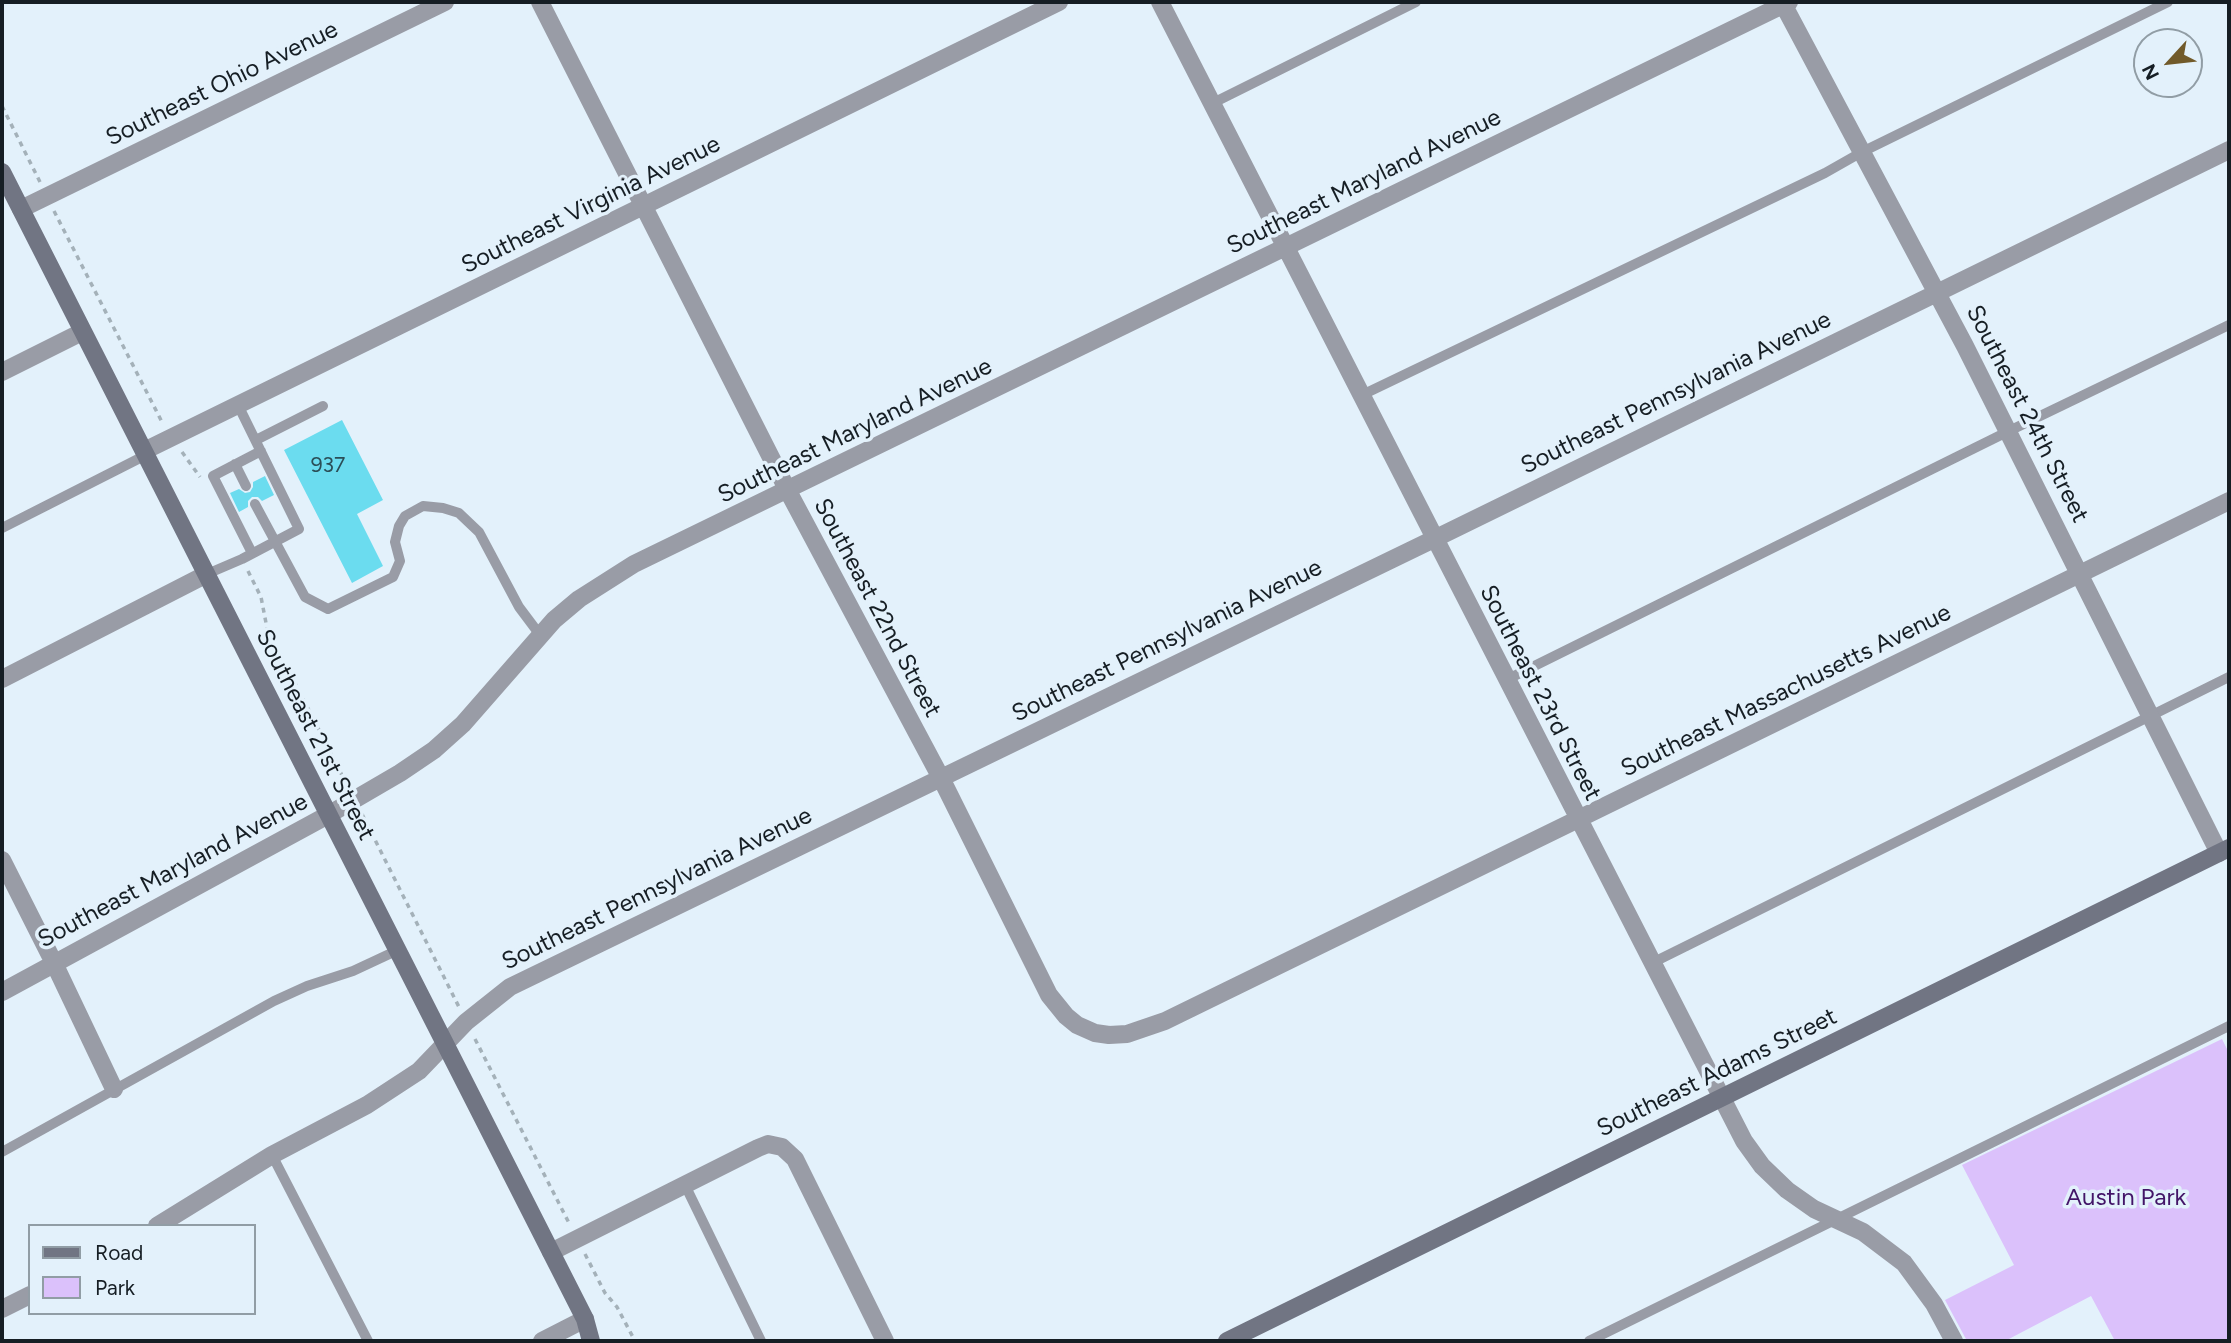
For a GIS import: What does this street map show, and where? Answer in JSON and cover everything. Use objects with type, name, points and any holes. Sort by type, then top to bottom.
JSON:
[{"type":"main road","name":"Southeast 21st Street","points":[[2,172],[585,1319],[591,1341]]},
{"type":"main road","name":"Southeast Adams Street","points":[[1227,1341],[2224,851]]},
{"type":"main road","name":"Southeast 21st Street","points":[[585,1319],[605,1341]]},
{"type":"street","name":"Southeast Ohio Avenue","points":[[21,209],[445,2]]},
{"type":"street","name":"Southeast 22nd Street","points":[[540,2],[788,491],[941,778],[1055,1004],[1077,1025],[1095,1033]]},
{"type":"street","name":"Southeast Virginia Avenue","points":[[145,453],[170,438],[1059,2]]},
{"type":"street","name":"Southeast 23rd Street","points":[[1160,2],[1744,1141],[1762,1166],[1796,1196],[1814,1209],[1880,1243],[1904,1263],[1934,1304],[1950,1340]]},
{"type":"street","name":"Southeast 24th Street","points":[[1785,3],[2009,431],[2151,715],[2224,851]]},
{"type":"street","name":"Southeast Maryland Avenue","points":[[2,992],[400,773],[433,750],[463,724],[540,635],[579,599],[613,576],[1785,3]]},
{"type":"street","name":"Southeast Pennsylvania Avenue","points":[[160,1224],[272,1155],[368,1105],[419,1071],[466,1022],[510,987],[2229,150]]},
{"type":"street","points":[[2,372],[82,332]]},
{"type":"street","name":"Southeast Massachusetts Avenue","points":[[1095,1033],[1127,1034],[1165,1021],[2229,501]]},
{"type":"street","points":[[2,679],[207,573]]},
{"type":"street","points":[[2,860],[114,1089]]},
{"type":"street","points":[[551,1252],[758,1148],[768,1144],[782,1147],[795,1159],[885,1341]]},
{"type":"street","points":[[2,1309],[28,1295]]},
{"type":"street","points":[[542,1341],[585,1319]]},
{"type":"lane","points":[[1213,103],[1416,2]]},
{"type":"lane","points":[[1362,395],[1812,179],[2168,2]]},
{"type":"lane","points":[[1506,680],[2229,325]]},
{"type":"lane","points":[[207,573],[242,559],[299,528],[238,405]]},
{"type":"lane","points":[[256,440],[323,406]]},
{"type":"lane","points":[[252,553],[213,476],[261,451]]},
{"type":"lane","points":[[2,528],[145,453]]},
{"type":"lane","points":[[236,464],[246,486]]},
{"type":"lane","points":[[255,504],[305,597],[328,609],[393,577],[400,561],[395,542],[405,516],[423,506],[459,513],[479,532],[519,607],[540,635]]},
{"type":"lane","points":[[1652,963],[2229,677]]},
{"type":"lane","points":[[2,1152],[290,993],[353,971],[398,950]]},
{"type":"lane","points":[[1589,1341],[2229,1026]]},
{"type":"lane","points":[[272,1155],[368,1341]]},
{"type":"lane","points":[[685,1185],[761,1341]]},
{"type":"path","points":[[2,106],[170,438],[195,467],[201,479]]},
{"type":"path","points":[[242,559],[261,597],[267,628],[604,1293],[617,1307],[635,1341]]},
{"type":"green space","name":"Austin Park","points":[[2222,1039],[2229,1053],[2229,1341],[2115,1341],[2091,1296],[2005,1341],[1967,1341],[1945,1300],[2014,1265],[1962,1165]]},
{"type":"building","points":[[342,420],[383,500],[357,514],[383,566],[352,583],[284,450]]},
{"type":"building","points":[[265,476],[274,495],[262,501],[258,497],[252,497],[248,501],[248,507],[239,512],[230,493],[239,489],[245,493],[250,492],[253,482]]}]
